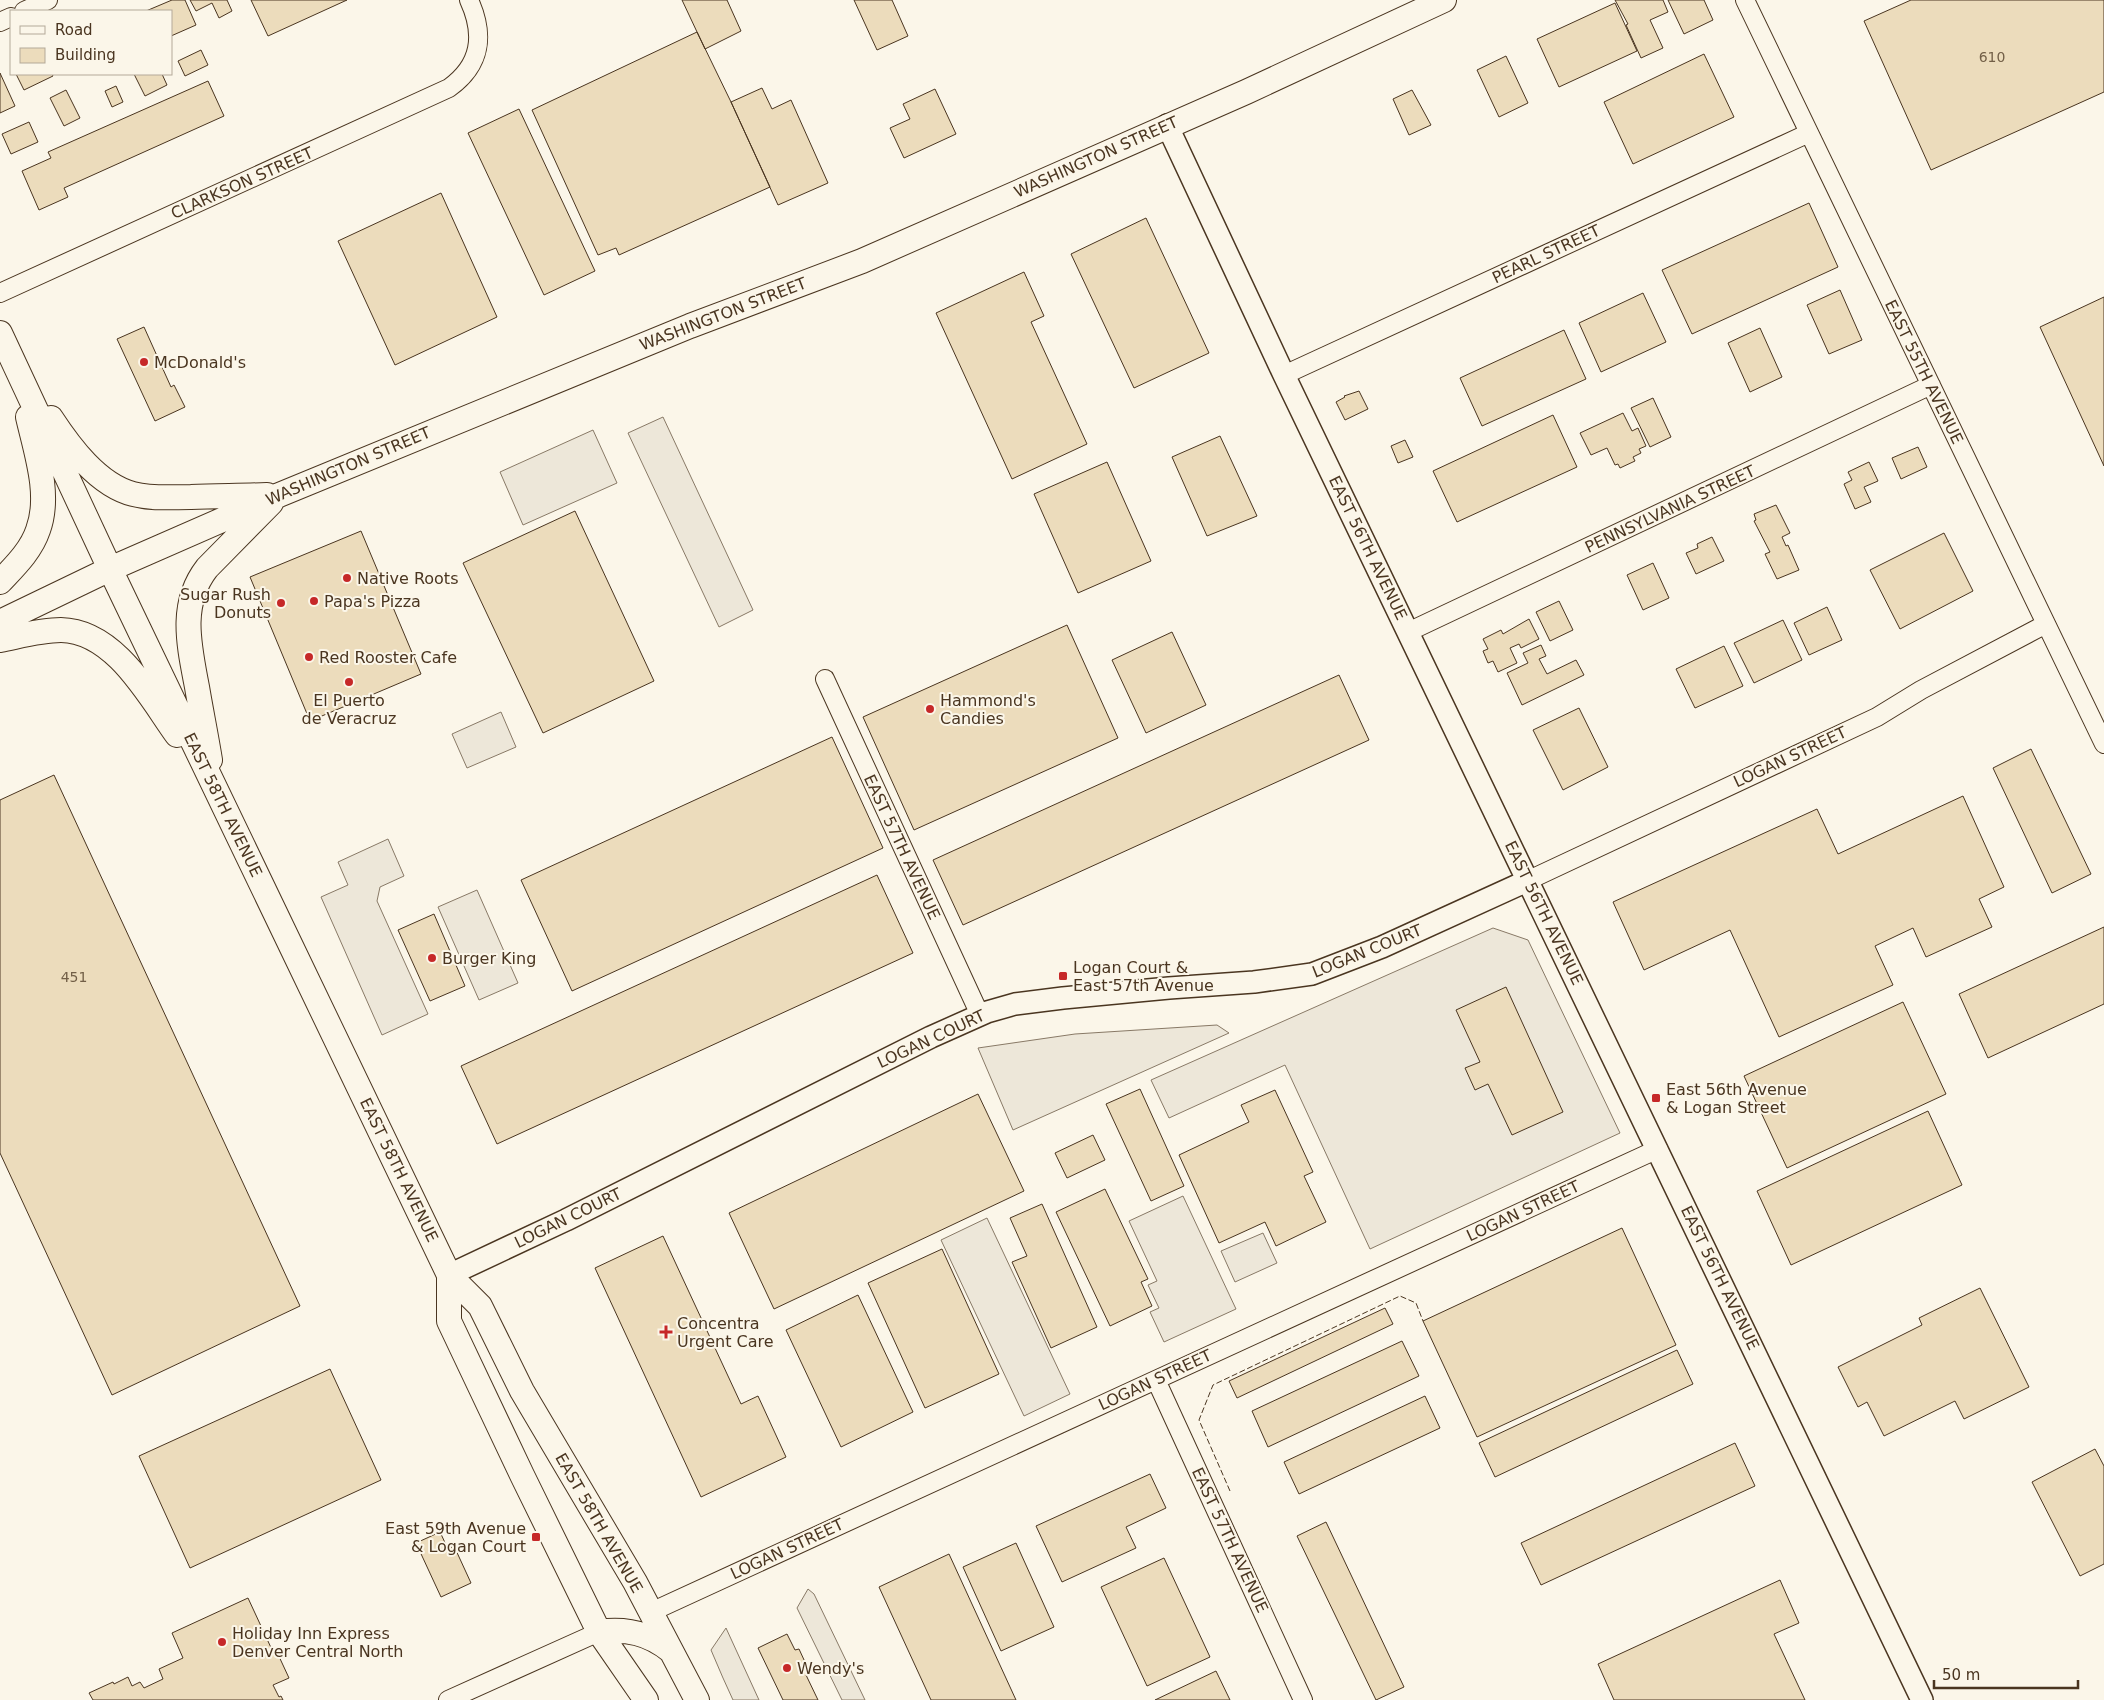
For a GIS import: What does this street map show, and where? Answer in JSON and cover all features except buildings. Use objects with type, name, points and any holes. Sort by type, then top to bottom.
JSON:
[{"type":"main road","name":"WASHINGTON STREET","points":[[0,622],[110,570],[279,495],[610,358],[862,260],[1251,89],[1444,0]]},
{"type":"main road","name":"EAST 58TH AVENUE","points":[[0,333],[110,570],[450,1275],[480,1306],[531,1408],[651,1612],[696,1700]]},
{"type":"main road","points":[[14,364],[76,451],[110,484],[132,494],[156,498],[279,495]]},
{"type":"main road","points":[[0,582],[26,553],[38,532],[42,516],[43,493],[36,450],[14,364]]},
{"type":"main road","points":[[216,789],[188,639],[190,602],[199,578],[207,568],[279,495]]},
{"type":"main road","points":[[0,640],[62,630],[91,636],[109,648],[132,671],[216,789]]},
{"type":"main road","name":"EAST 58TH AVENUE","points":[[450,1275],[449,1321],[599,1632],[646,1700]]},
{"type":"main road","points":[[599,1632],[621,1630],[634,1632],[652,1638],[671,1650]]},
{"type":"street","points":[[26,10],[48,0]]},
{"type":"street","name":"CLARKSON STREET","points":[[0,293],[435,95],[460,80],[474,61],[478,28],[469,0]]},
{"type":"street","name":"EAST 55TH AVENUE","points":[[1745,0],[2104,744]]},
{"type":"street","name":"EAST 56TH AVENUE","points":[[1168,126],[1284,374],[1922,1700]]},
{"type":"street","name":"PEARL STREET","points":[[1284,374],[1809,133]]},
{"type":"street","name":"PENNSYLVANIA STREET","points":[[1408,632],[1930,385]]},
{"type":"street","name":"LOGAN STREET","points":[[1529,880],[1877,717],[1921,690],[2046,624]]},
{"type":"street","name":"EAST 57TH AVENUE","points":[[824,679],[980,1015]]},
{"type":"street","name":"LOGAN COURT","points":[[450,1275],[566,1220],[932,1036],[980,1015],[1015,1004],[1063,998],[1254,982],[1312,974],[1382,948],[1529,880]]},
{"type":"street","name":"LOGAN STREET","points":[[651,1612],[1658,1149]]},
{"type":"street","name":"EAST 57TH AVENUE","points":[[1156,1380],[1303,1700]]},
{"type":"street","points":[[448,1700],[599,1632]]},
{"type":"shaded area","points":[[663,417],[753,610],[719,627],[628,433]]},
{"type":"shaded area","points":[[593,430],[617,483],[523,525],[500,472]]},
{"type":"shaded area","points":[[501,712],[516,747],[467,768],[452,734]]},
{"type":"shaded area","points":[[388,839],[404,876],[380,887],[377,901],[428,1014],[382,1035],[321,897],[348,885],[338,862]]},
{"type":"shaded area","points":[[477,890],[518,983],[479,1000],[438,907]]},
{"type":"shaded area","points":[[1493,928],[1528,940],[1620,1133],[1370,1249],[1285,1065],[1169,1118],[1151,1080]]},
{"type":"shaded area","points":[[1217,1025],[1229,1033],[1013,1130],[978,1048],[1075,1034]]},
{"type":"shaded area","points":[[1183,1196],[1236,1309],[1164,1342],[1150,1312],[1159,1308],[1148,1285],[1157,1281],[1129,1221]]},
{"type":"shaded area","points":[[987,1218],[1070,1394],[1024,1416],[941,1240]]},
{"type":"shaded area","points":[[1263,1233],[1277,1263],[1235,1282],[1221,1251]]},
{"type":"shaded area","points":[[808,1589],[814,1594],[865,1700],[842,1700],[797,1608]]},
{"type":"shaded area","points":[[726,1628],[759,1700],[733,1700],[711,1650]]},
{"type":"fence","points":[[1230,1491],[1199,1420],[1213,1385],[1400,1296],[1416,1303],[1423,1321]]},
{"type":"place","name":"McDonald's","points":[[144,362]]},
{"type":"place","name":"Native Roots","points":[[347,578]]},
{"type":"place","name":"Papa's Pizza","points":[[314,601]]},
{"type":"place","name":"Sugar Rush Donuts","points":[[281,603]]},
{"type":"place","name":"Red Rooster Cafe","points":[[309,657]]},
{"type":"place","name":"El Puerto de Veracruz","points":[[349,682]]},
{"type":"place","name":"Hammond's Candies","points":[[930,709]]},
{"type":"place","name":"Burger King","points":[[432,958]]},
{"type":"place","name":"Logan Court & East 57th Avenue","points":[[1063,976]]},
{"type":"place","name":"East 56th Avenue & Logan Street","points":[[1656,1098]]},
{"type":"place","name":"Concentra Urgent Care","points":[[666,1332]]},
{"type":"place","name":"East 59th Avenue & Logan Court","points":[[536,1537]]},
{"type":"place","name":"Holiday Inn Express Denver Central North","points":[[222,1642]]},
{"type":"place","name":"Wendy's","points":[[787,1668]]}]
